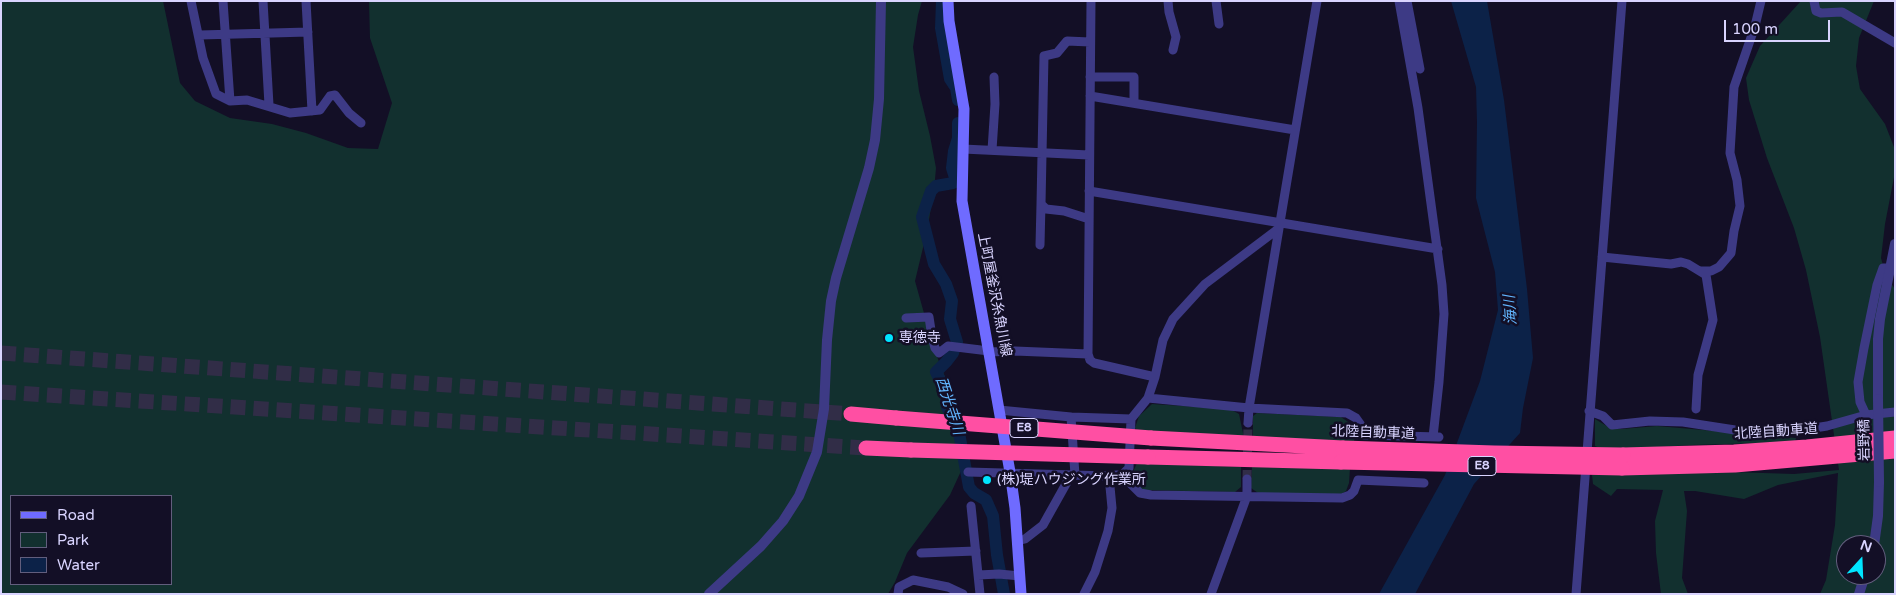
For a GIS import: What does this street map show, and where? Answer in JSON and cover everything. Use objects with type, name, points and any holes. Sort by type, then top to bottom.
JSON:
[{"type":"highway","name":"北陸自動車道","points":[[851,414],[1342,455]]},
{"type":"highway","name":"北陸自動車道","points":[[1623,461],[1895,438]]},
{"type":"highway","name":"北陸自動車道","points":[[866,448],[1148,457],[1494,454],[1735,465],[1895,451]]},
{"type":"main road","name":"上町屋釜沢糸魚川線","points":[[948,1],[949,21],[964,109],[961,186],[963,214],[1010,472],[1021,594]]},
{"type":"street","points":[[191,1],[204,58],[216,94],[230,101],[247,100],[290,113],[320,110],[330,96],[335,95],[349,113],[361,123]]},
{"type":"street","points":[[223,1],[230,101]]},
{"type":"street","points":[[263,1],[268,105]]},
{"type":"street","points":[[306,1],[312,111]]},
{"type":"street","points":[[709,594],[761,546],[782,521],[802,490],[817,452],[824,409],[827,340],[832,301],[840,264],[869,168],[876,133],[879,99],[881,1]]},
{"type":"street","points":[[1091,1],[1088,354],[1090,360],[1094,362],[1154,377]]},
{"type":"street","points":[[1168,1],[1176,37],[1173,50]]},
{"type":"street","points":[[1216,1],[1218,24]]},
{"type":"street","points":[[1248,423],[1278,226],[1316,1]]},
{"type":"street","points":[[1363,435],[1436,437],[1444,314],[1438,249],[1418,108],[1399,1]]},
{"type":"street","points":[[1407,1],[1420,69]]},
{"type":"street","points":[[1576,594],[1622,1]]},
{"type":"street","points":[[1701,271],[1712,271],[1719,267],[1731,253],[1740,206],[1737,180],[1730,153],[1734,87],[1762,1]]},
{"type":"street","points":[[1814,1],[1816,11],[1821,13],[1842,12],[1895,43]]},
{"type":"street","points":[[200,35],[308,32]]},
{"type":"street","points":[[1040,244],[1044,56],[1057,53],[1067,41],[1090,42]]},
{"type":"street","points":[[992,150],[995,104],[994,77]]},
{"type":"street","points":[[1090,77],[1134,77],[1134,103]]},
{"type":"street","points":[[1090,96],[1295,130]]},
{"type":"street","points":[[963,149],[1089,156]]},
{"type":"street","points":[[1089,191],[1278,226],[1438,249]]},
{"type":"street","points":[[1041,204],[1046,209],[1064,211],[1089,219]]},
{"type":"street","points":[[968,472],[1122,475],[1129,468],[1131,419],[1148,398],[1163,340],[1173,319],[1205,284],[1278,226]]},
{"type":"street","name":"岩野橋","points":[[1875,535],[1879,482],[1878,339],[1889,268],[1895,244]]},
{"type":"street","points":[[1602,257],[1671,264],[1681,262],[1706,275],[1713,320],[1698,375],[1696,409]]},
{"type":"street","points":[[1866,415],[1860,402],[1858,382],[1877,285],[1883,268],[1889,268]]},
{"type":"street","points":[[906,318],[929,317],[935,348],[939,353],[948,346],[989,351],[1088,354]]},
{"type":"street","points":[[1122,475],[1140,493],[1151,495],[1342,498],[1350,496],[1358,480],[1363,435],[1361,425],[1356,418],[1347,413],[1249,408],[1148,398]]},
{"type":"street","points":[[1000,410],[1070,417],[1131,419]]},
{"type":"street","points":[[1589,411],[1602,416],[1612,425],[1650,421],[1683,422],[1717,428],[1764,432],[1795,431],[1827,426],[1866,415],[1895,412]]},
{"type":"street","points":[[1017,542],[1043,526],[1073,475],[1070,417]]},
{"type":"street","points":[[1084,594],[1095,572],[1108,531],[1112,508],[1109,476]]},
{"type":"street","points":[[1211,594],[1247,496],[1247,479]]},
{"type":"street","points":[[1358,480],[1424,483]]},
{"type":"street","points":[[971,506],[980,594]]},
{"type":"street","points":[[920,554],[976,551]]},
{"type":"street","points":[[978,574],[1020,576]]},
{"type":"street","points":[[898,594],[900,587],[912,580],[948,587],[964,594]]},
{"type":"green space","points":[[1,1],[163,1],[180,83],[195,101],[230,118],[272,124],[306,133],[348,148],[378,149],[392,103],[370,38],[369,1],[922,1],[913,47],[919,91],[936,168],[927,231],[915,281],[934,349],[960,414],[965,444],[961,471],[950,495],[907,553],[888,594],[1,594]]},
{"type":"green space","points":[[1801,1],[1874,1],[1859,38],[1856,66],[1860,89],[1885,124],[1894,147],[1895,172],[1885,224],[1881,258],[1886,276],[1895,289],[1895,594],[1820,594],[1826,580],[1835,525],[1838,473],[1778,485],[1744,499],[1684,491],[1687,511],[1682,578],[1688,594],[1661,594],[1656,553],[1655,521],[1663,490],[1617,489],[1611,496],[1593,484],[1592,475],[1732,472],[1794,474],[1839,470],[1820,337],[1806,270],[1794,228],[1767,158],[1749,100],[1746,78],[1760,46]]},
{"type":"green space","points":[[1152,404],[1230,409],[1239,414],[1244,438],[1138,431],[1135,428],[1139,416]]},
{"type":"green space","points":[[1257,413],[1341,417],[1351,424],[1355,435],[1354,441],[1253,438],[1253,416]]},
{"type":"green space","points":[[1595,419],[1610,428],[1622,429],[1657,426],[1796,438],[1795,442],[1604,450],[1595,446]]},
{"type":"green space","points":[[1137,463],[1241,467],[1241,487],[1235,492],[1142,490],[1135,483],[1132,474]]},
{"type":"green space","points":[[1252,467],[1350,468],[1349,483],[1346,491],[1340,495],[1258,493],[1251,488]]},
{"type":"water","name":"海川","points":[[1451,1],[1487,1],[1504,100],[1527,289],[1533,358],[1520,433],[1474,484],[1415,594],[1379,594],[1445,475],[1480,381],[1498,310],[1495,272],[1476,198],[1476,87]]},
{"type":"waterway","name":"西光寺川","points":[[942,1],[941,28],[950,79],[956,88],[958,100]]},
{"type":"waterway","name":"西光寺川","points":[[958,123],[958,138],[952,168],[956,181],[936,186],[931,191],[922,217],[934,264],[946,284],[952,301],[950,319],[957,342],[953,353],[936,372],[946,392],[947,407],[958,427],[969,487],[974,493],[986,500],[993,516],[1004,594]]},
{"type":"tunnel","points":[[1,353],[851,414]]},
{"type":"tunnel","points":[[1,392],[866,448]]},
{"type":"tunnel","points":[[1247,479],[1248,423]]},
{"type":"place","name":"専徳寺","points":[[889,338]]},
{"type":"place","name":"(株)堤ハウジング作業所","points":[[987,480]]}]
